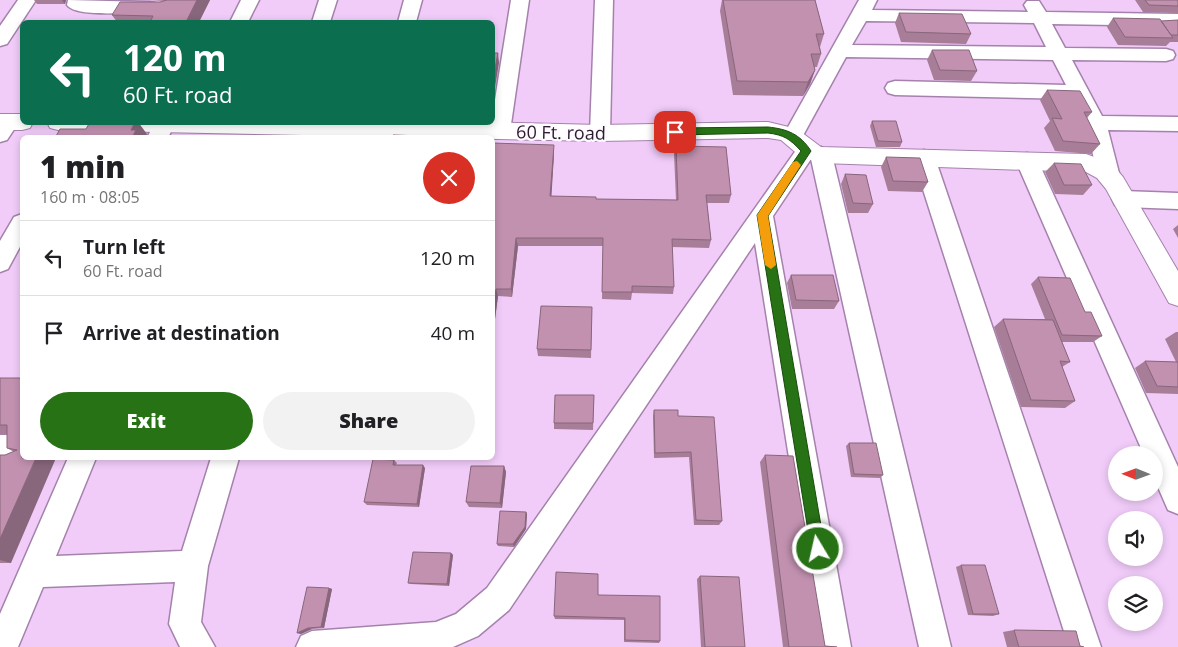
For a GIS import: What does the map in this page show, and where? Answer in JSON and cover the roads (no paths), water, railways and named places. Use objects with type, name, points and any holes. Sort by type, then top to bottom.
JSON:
[{"type":"street","points":[[0,40],[27,0]]},
{"type":"street","points":[[77,0],[76,5],[81,7],[167,7],[159,20]]},
{"type":"street","points":[[240,20],[250,0]]},
{"type":"street","points":[[322,20],[328,0]]},
{"type":"street","points":[[408,20],[413,0]]},
{"type":"street","points":[[500,131],[520,0]]},
{"type":"street","points":[[600,133],[604,0]]},
{"type":"street","points":[[1030,0],[1096,122],[1108,173],[1178,295]]},
{"type":"street","points":[[312,647],[436,638],[467,625],[498,599],[807,148],[840,51],[864,8],[1040,18],[1178,20]]},
{"type":"street","points":[[840,51],[1166,55]]},
{"type":"street","points":[[895,88],[1080,92]]},
{"type":"street","points":[[1096,122],[1178,124]]},
{"type":"street","points":[[76,135],[90,125]]},
{"type":"street","name":"60 Ft. road","points":[[110,125],[160,131],[188,125]]},
{"type":"street","name":"60 Ft. road","points":[[196,125],[216,131],[289,125],[323,133],[379,126],[600,133],[768,130],[782,132],[807,148],[924,158],[1086,163],[1098,166],[1108,173]]},
{"type":"street","points":[[807,148],[935,647]]},
{"type":"street","points":[[924,158],[1085,647]]},
{"type":"street","points":[[1027,161],[1178,500]]},
{"type":"street","points":[[1124,199],[1178,201]]},
{"type":"street","points":[[762,215],[834,647]]},
{"type":"street","points":[[0,262],[20,227]]},
{"type":"street","points":[[0,448],[20,448]]},
{"type":"street","points":[[2,647],[81,460]]},
{"type":"street","points":[[200,647],[197,646],[186,624],[193,566],[224,460]]},
{"type":"street","points":[[35,572],[193,566]]}]
